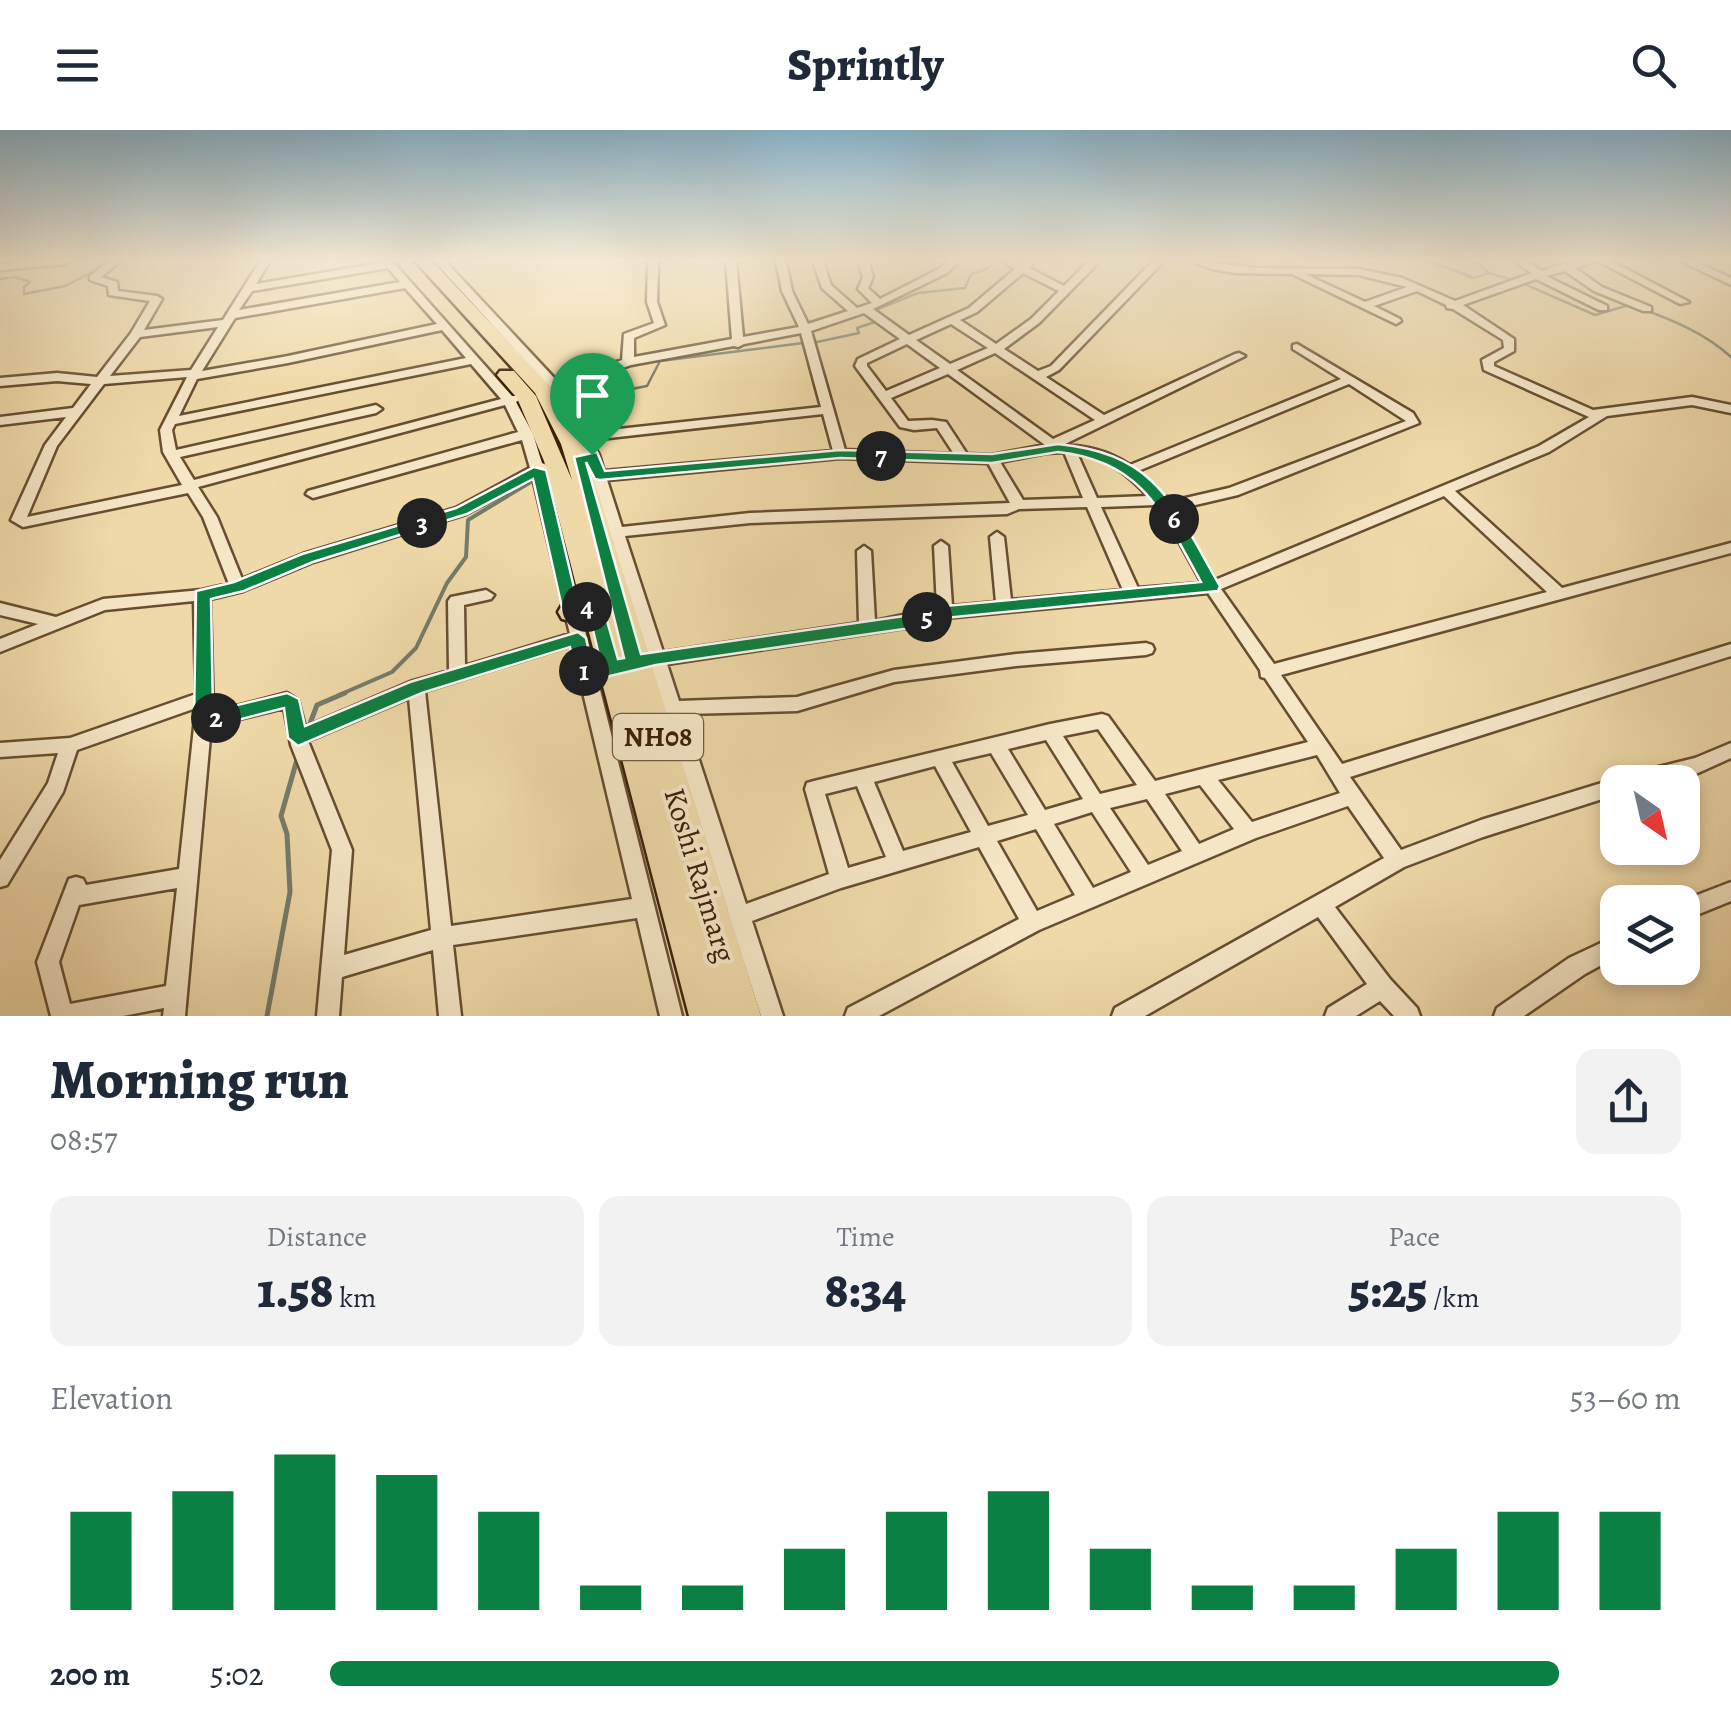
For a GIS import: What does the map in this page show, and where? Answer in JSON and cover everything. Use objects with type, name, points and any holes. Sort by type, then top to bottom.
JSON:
[{"type":"main road","name":"Koshi Rajmarg","points":[[436,302],[534,393]]},
{"type":"main road","name":"Koshi Rajmarg","points":[[458,302],[534,393],[574,465],[708,1016]]},
{"type":"main road","name":"Koshi Rajmarg","points":[[574,465],[581,618],[622,666],[728,921],[742,1016]]},
{"type":"street","points":[[155,302],[136,334],[96,381],[51,445],[19,521],[190,486],[380,437],[628,362],[806,329],[882,302]]},
{"type":"street","points":[[238,587],[210,518],[172,455],[166,430],[194,374],[240,302]]},
{"type":"street","points":[[136,334],[314,302]]},
{"type":"street","points":[[424,302],[474,360],[534,393]]},
{"type":"street","points":[[469,302],[534,393],[617,532],[622,666],[644,907],[671,1016]]},
{"type":"street","points":[[628,362],[628,336],[660,325],[652,302]]},
{"type":"street","points":[[735,302],[738,344]]},
{"type":"street","points":[[793,302],[806,329],[840,454]]},
{"type":"street","points":[[849,302],[1061,447],[1133,595]]},
{"type":"street","points":[[964,459],[942,425],[908,426],[862,361],[982,302]]},
{"type":"street","points":[[884,397],[996,348],[1052,302]]},
{"type":"street","points":[[1037,376],[1055,368],[1119,302]]},
{"type":"street","points":[[1356,302],[1396,321]]},
{"type":"street","points":[[1364,306],[1375,302]]},
{"type":"street","points":[[1444,302],[1497,331],[1512,344],[1510,349],[1488,360],[1488,368],[1578,410],[1602,415],[1692,402],[1731,408]]},
{"type":"street","points":[[1451,306],[1461,302]]},
{"type":"street","points":[[1593,302],[1604,308]]},
{"type":"street","points":[[1631,302],[1647,309]]},
{"type":"street","points":[[951,320],[1103,420]]},
{"type":"street","points":[[0,382],[57,377],[96,381],[258,368],[347,344],[445,326]]},
{"type":"street","points":[[617,532],[750,518],[1007,509],[1018,505],[1165,504],[1233,492],[1413,423],[1409,416],[1296,347]]},
{"type":"street","points":[[1061,447],[1103,420],[1239,356]]},
{"type":"street","points":[[171,421],[372,384],[474,360]]},
{"type":"street","points":[[1130,469],[1350,380]]},
{"type":"street","points":[[372,384],[380,437]]},
{"type":"street","points":[[526,434],[534,393]]},
{"type":"street","points":[[172,455],[376,409]]},
{"type":"street","points":[[1,647],[52,622],[102,605],[202,595],[238,587],[308,558],[462,511],[574,465],[828,410]]},
{"type":"street","points":[[0,421],[74,412]]},
{"type":"street","points":[[622,666],[945,612],[1212,586],[1544,450],[1602,415]]},
{"type":"street","points":[[313,494],[526,434],[574,465],[840,454],[992,459],[1061,447],[1094,452],[1130,469],[1165,504],[1267,672],[1340,772],[1398,862]]},
{"type":"street","points":[[992,459],[1018,505]]},
{"type":"street","points":[[1445,489],[1560,594]]},
{"type":"street","points":[[997,537],[1004,607]]},
{"type":"street","points":[[941,546],[945,612]]},
{"type":"street","points":[[1267,672],[1731,548]]},
{"type":"street","points":[[864,551],[867,628]]},
{"type":"street","points":[[188,877],[74,892],[48,962],[64,1016],[175,1006],[188,877],[205,698],[202,595]]},
{"type":"street","points":[[457,674],[456,601],[486,595]]},
{"type":"street","points":[[0,609],[52,622]]},
{"type":"street","points":[[298,738],[416,687],[457,674],[581,618]]},
{"type":"street","points":[[672,708],[798,704],[894,676],[1146,649]]},
{"type":"street","points":[[1340,772],[1731,650]]},
{"type":"street","points":[[622,666],[672,708],[728,921],[772,1016]]},
{"type":"street","points":[[416,687],[450,1016]]},
{"type":"street","points":[[0,750],[70,745],[205,698]]},
{"type":"street","points":[[203,721],[287,700],[292,704],[298,738],[342,850],[328,1016]]},
{"type":"street","points":[[841,879],[814,788],[1102,721],[1196,855]]},
{"type":"street","points":[[1050,732],[1144,875]]},
{"type":"street","points":[[0,878],[56,786],[70,745]]},
{"type":"street","points":[[654,948],[841,879],[1096,803],[1320,746]]},
{"type":"street","points":[[998,747],[1088,899]]},
{"type":"street","points":[[1698,765],[1731,750]]},
{"type":"street","points":[[941,760],[1032,923]]},
{"type":"street","points":[[1204,776],[1249,832]]},
{"type":"street","points":[[863,777],[898,862]]},
{"type":"street","points":[[1122,1016],[1398,862],[1481,829],[1600,792]]},
{"type":"street","points":[[856,1016],[1032,923],[1249,832],[1352,796]]},
{"type":"street","points":[[1700,904],[1731,892]]},
{"type":"street","points":[[1321,904],[1382,988],[1408,1016]]},
{"type":"street","points":[[330,970],[442,938],[644,907]]},
{"type":"street","points":[[1505,1016],[1600,954]]},
{"type":"street","points":[[1336,1016],[1382,988]]},
{"type":"waterway","points":[[873,311],[895,302]]},
{"type":"waterway","points":[[1566,302],[1595,315],[1629,305]]},
{"type":"waterway","points":[[1627,302],[1693,331],[1731,357]]},
{"type":"waterway","points":[[817,342],[859,333],[857,328],[875,322]]},
{"type":"waterway","points":[[570,408],[600,395],[647,386],[660,361],[803,343]]},
{"type":"waterway","points":[[339,695],[392,672],[416,648],[447,583],[466,557],[468,520],[534,480]]},
{"type":"waterway","points":[[308,729],[317,705],[345,693]]},
{"type":"waterway","points":[[267,1016],[290,892],[287,834],[281,816],[298,756]]},
{"type":"route","points":[[592,455],[579,460],[634,662],[585,676],[578,638],[416,687],[298,738],[292,704],[287,700],[203,721],[202,595],[238,587],[308,558],[462,511],[508,490],[539,470],[571,612],[596,605],[611,668],[634,662],[656,658],[904,622],[945,612],[1212,586],[1162,500],[1130,469],[1094,452],[1058,448],[992,459],[840,454],[600,476],[592,455]]}]
